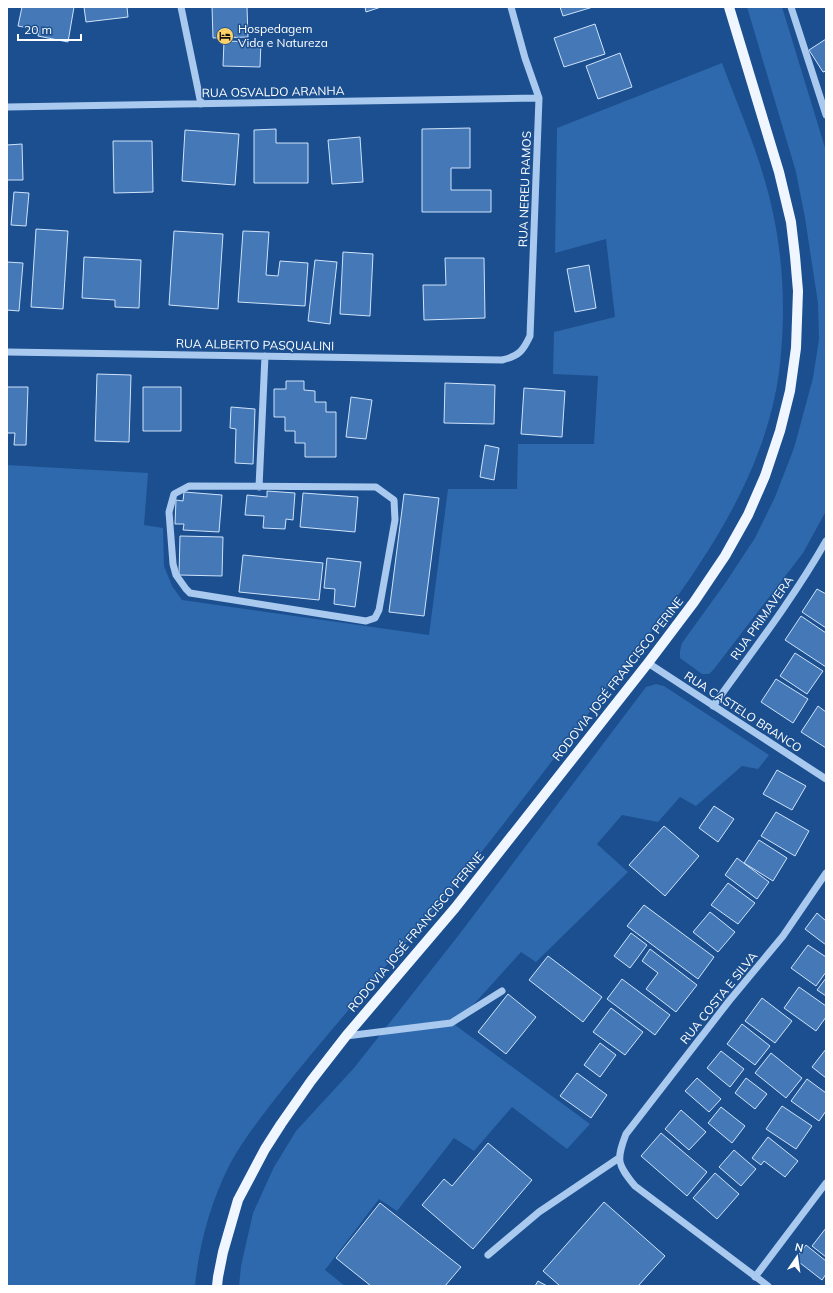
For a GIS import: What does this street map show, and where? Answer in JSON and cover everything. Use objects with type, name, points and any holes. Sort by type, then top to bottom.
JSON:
[{"type":"main road","name":"RODOVIA JOSÉ FRANCISCO PERINE","points":[[217,1286],[229,1229],[238,1200],[265,1149],[285,1118],[346,1036],[455,908],[648,663],[694,602],[725,556],[748,515],[765,476],[780,431],[790,391],[796,348],[798,290],[796,256],[791,222],[780,172],[729,7]]},
{"type":"street","points":[[181,7],[201,104]]},
{"type":"street","name":"RUA NEREU RAMOS","points":[[502,360],[514,357],[524,350],[530,336],[539,98],[525,58],[511,7]]},
{"type":"street","points":[[791,7],[826,115]]},
{"type":"street","name":"RUA OSVALDO ARANHA","points":[[7,107],[539,98]]},
{"type":"street","name":"RUA ALBERTO PASQUALINI","points":[[7,352],[502,360]]},
{"type":"street","points":[[259,487],[266,356]]},
{"type":"street","points":[[189,486],[259,487],[376,487],[394,500],[395,520],[379,610],[375,618],[366,621],[190,593],[186,590],[176,575],[173,564],[169,512],[174,494],[189,486]]},
{"type":"street","name":"RUA PRIMAVERA","points":[[713,706],[781,613],[826,541]]},
{"type":"street","name":"RUA CASTELO BRANCO","points":[[648,663],[826,778]]},
{"type":"street","name":"RUA COSTA E SILVA","points":[[618,1158],[620,1148],[626,1134],[729,1001],[783,936],[826,873]]},
{"type":"street","points":[[346,1036],[451,1023],[502,991]]},
{"type":"street","points":[[488,1255],[539,1212],[618,1158],[624,1173],[635,1186],[768,1286]]},
{"type":"street","points":[[755,1277],[826,1183]]},
{"type":"shaded area","points":[[747,7],[782,7],[826,151],[826,511],[803,553],[714,669],[709,674],[702,674],[680,658],[682,643],[726,582],[755,538],[775,497],[794,448],[813,378],[819,339],[818,303],[805,218],[796,172]]},
{"type":"shaded area","points":[[722,63],[758,159],[770,198],[781,268],[783,319],[781,353],[773,405],[758,454],[736,502],[710,548],[680,593],[648,636],[476,859],[305,1062],[245,1139],[230,1164],[217,1193],[199,1254],[195,1286],[7,1286],[7,465],[148,473],[144,525],[163,528],[164,566],[172,586],[182,600],[429,635],[448,489],[517,489],[518,444],[594,444],[598,376],[553,374],[554,332],[615,317],[606,239],[555,253],[557,128]]},
{"type":"shaded area","points":[[656,684],[664,686],[769,755],[758,769],[742,766],[696,806],[680,797],[658,822],[622,815],[597,844],[628,872],[536,962],[521,952],[455,1025],[590,1124],[567,1149],[512,1107],[474,1151],[454,1138],[397,1211],[379,1199],[325,1270],[345,1286],[239,1286],[241,1266],[253,1213],[274,1167],[296,1131],[354,1068],[458,936],[646,687]]},
{"type":"building","points":[[22,7],[74,7],[68,42],[38,36],[39,30],[18,26]]},
{"type":"building","points":[[84,7],[127,7],[128,17],[86,22]]},
{"type":"building","points":[[212,7],[247,7],[248,37],[213,38]]},
{"type":"building","points":[[365,7],[381,7],[366,12]]},
{"type":"building","points":[[560,7],[593,7],[563,16]]},
{"type":"building","points":[[595,24],[605,54],[564,67],[554,38]]},
{"type":"building","points":[[826,39],[826,71],[823,72],[809,50]]},
{"type":"building","points":[[224,41],[261,42],[260,67],[223,66]]},
{"type":"building","points":[[620,53],[632,87],[598,99],[586,66]]},
{"type":"building","points":[[470,128],[470,168],[451,168],[451,190],[491,190],[491,212],[422,212],[422,129]]},
{"type":"building","points":[[276,129],[276,143],[308,143],[308,183],[254,183],[254,130]]},
{"type":"building","points":[[185,130],[239,134],[235,185],[182,181]]},
{"type":"building","points":[[360,137],[363,182],[332,184],[328,140]]},
{"type":"building","points":[[113,141],[152,141],[153,192],[114,193]]},
{"type":"building","points":[[22,144],[23,180],[7,180],[7,145]]},
{"type":"building","points":[[14,192],[29,193],[26,226],[11,225]]},
{"type":"building","points":[[36,229],[68,231],[63,309],[31,307]]},
{"type":"building","points":[[174,231],[223,234],[218,309],[169,305]]},
{"type":"building","points":[[243,231],[269,232],[266,275],[278,276],[280,261],[308,263],[305,306],[238,302]]},
{"type":"building","points":[[343,252],[373,254],[370,316],[340,314]]},
{"type":"building","points":[[84,257],[141,260],[139,308],[115,307],[115,300],[82,298]]},
{"type":"building","points":[[445,258],[484,258],[485,318],[424,320],[423,285],[446,285]]},
{"type":"building","points":[[315,260],[337,262],[330,324],[308,321]]},
{"type":"building","points":[[7,262],[23,263],[19,311],[7,310]]},
{"type":"building","points":[[589,265],[596,308],[575,312],[567,269]]},
{"type":"building","points":[[97,374],[131,375],[129,442],[95,441]]},
{"type":"building","points":[[286,381],[304,381],[304,390],[315,391],[315,402],[326,402],[326,412],[336,412],[336,457],[305,457],[305,443],[295,443],[295,431],[285,431],[285,417],[274,417],[274,389],[286,389]]},
{"type":"building","points":[[445,383],[495,385],[494,424],[444,423]]},
{"type":"building","points":[[7,387],[28,387],[26,445],[14,445],[15,433],[7,433]]},
{"type":"building","points":[[143,387],[181,387],[181,431],[143,431]]},
{"type":"building","points":[[524,388],[565,391],[562,437],[521,434]]},
{"type":"building","points":[[351,397],[372,400],[366,439],[346,437]]},
{"type":"building","points":[[231,407],[255,409],[253,464],[235,463],[236,429],[230,428]]},
{"type":"building","points":[[485,445],[499,448],[494,480],[480,477]]},
{"type":"building","points":[[267,491],[295,493],[293,520],[286,519],[285,529],[263,528],[264,516],[245,515],[247,495],[267,497]]},
{"type":"building","points":[[184,492],[222,495],[219,532],[183,530],[184,524],[175,524],[176,500],[183,501]]},
{"type":"building","points":[[303,493],[358,497],[355,532],[300,527]]},
{"type":"building","points":[[404,494],[439,498],[424,616],[389,612]]},
{"type":"building","points":[[180,536],[223,537],[222,576],[179,575]]},
{"type":"building","points":[[243,555],[323,563],[319,600],[239,592]]},
{"type":"building","points":[[327,558],[361,562],[355,607],[334,604],[335,589],[324,588]]},
{"type":"building","points":[[817,589],[826,594],[826,628],[802,612]]},
{"type":"building","points":[[801,616],[826,633],[826,667],[785,640]]},
{"type":"building","points":[[795,653],[823,671],[807,694],[780,676]]},
{"type":"building","points":[[776,679],[808,699],[793,723],[761,702]]},
{"type":"building","points":[[818,706],[826,712],[826,748],[801,732]]},
{"type":"building","points":[[777,770],[806,786],[792,810],[763,794]]},
{"type":"building","points":[[714,806],[734,819],[718,842],[699,828]]},
{"type":"building","points":[[776,812],[809,831],[795,856],[761,836]]},
{"type":"building","points":[[664,826],[699,856],[665,896],[629,865]]},
{"type":"building","points":[[759,840],[787,858],[773,881],[744,863]]},
{"type":"building","points":[[737,858],[769,882],[757,899],[725,875]]},
{"type":"building","points":[[728,883],[755,903],[738,924],[711,905]]},
{"type":"building","points":[[644,905],[714,957],[698,979],[627,926]]},
{"type":"building","points":[[710,912],[735,932],[718,952],[693,932]]},
{"type":"building","points":[[817,913],[826,921],[826,945],[805,929]]},
{"type":"building","points":[[631,933],[647,945],[630,968],[614,956]]},
{"type":"building","points":[[808,945],[826,957],[826,972],[816,986],[791,968]]},
{"type":"building","points":[[650,949],[697,985],[676,1012],[646,989],[658,973],[642,961]]},
{"type":"building","points":[[548,956],[602,997],[583,1022],[529,980]]},
{"type":"building","points":[[826,978],[826,996],[817,990]]},
{"type":"building","points":[[622,979],[670,1015],[655,1035],[607,999]]},
{"type":"building","points":[[799,987],[826,1006],[826,1017],[816,1031],[784,1008]]},
{"type":"building","points":[[508,994],[536,1017],[506,1054],[478,1032]]},
{"type":"building","points":[[762,998],[792,1021],[775,1043],[745,1021]]},
{"type":"building","points":[[611,1008],[643,1032],[625,1055],[593,1032]]},
{"type":"building","points":[[742,1024],[770,1046],[755,1065],[727,1044]]},
{"type":"building","points":[[600,1043],[616,1055],[600,1077],[584,1065]]},
{"type":"building","points":[[826,1049],[826,1078],[812,1067]]},
{"type":"building","points":[[721,1051],[744,1069],[730,1087],[707,1068]]},
{"type":"building","points":[[771,1053],[802,1078],[786,1098],[755,1073]]},
{"type":"building","points":[[577,1073],[607,1095],[591,1118],[560,1096]]},
{"type":"building","points":[[697,1078],[721,1099],[709,1112],[685,1091]]},
{"type":"building","points":[[746,1078],[767,1094],[755,1109],[735,1093]]},
{"type":"building","points":[[807,1079],[826,1093],[826,1111],[819,1121],[791,1101]]},
{"type":"building","points":[[782,1106],[812,1126],[796,1149],[766,1129]]},
{"type":"building","points":[[721,1107],[745,1126],[732,1143],[708,1123]]},
{"type":"building","points":[[681,1110],[706,1132],[689,1150],[665,1129]]},
{"type":"building","points":[[661,1133],[707,1172],[687,1196],[641,1156]]},
{"type":"building","points":[[768,1137],[798,1161],[785,1177],[764,1161],[761,1165],[752,1158]]},
{"type":"building","points":[[488,1143],[532,1180],[473,1249],[422,1205],[444,1179],[452,1186]]},
{"type":"building","points":[[734,1150],[756,1169],[741,1186],[719,1167]]},
{"type":"building","points":[[715,1173],[739,1194],[717,1219],[693,1198]]},
{"type":"building","points":[[604,1202],[665,1256],[638,1286],[560,1286],[543,1271]]},
{"type":"building","points":[[380,1203],[461,1267],[445,1286],[371,1286],[336,1258]]},
{"type":"building","points":[[826,1228],[826,1257],[812,1246]]},
{"type":"building","points":[[806,1245],[826,1261],[826,1274],[822,1280],[795,1259]]},
{"type":"building","points":[[538,1281],[547,1286],[535,1286]]},
{"type":"place","name":"Hospedagem Vida e Natureza","points":[[225,36]]}]
